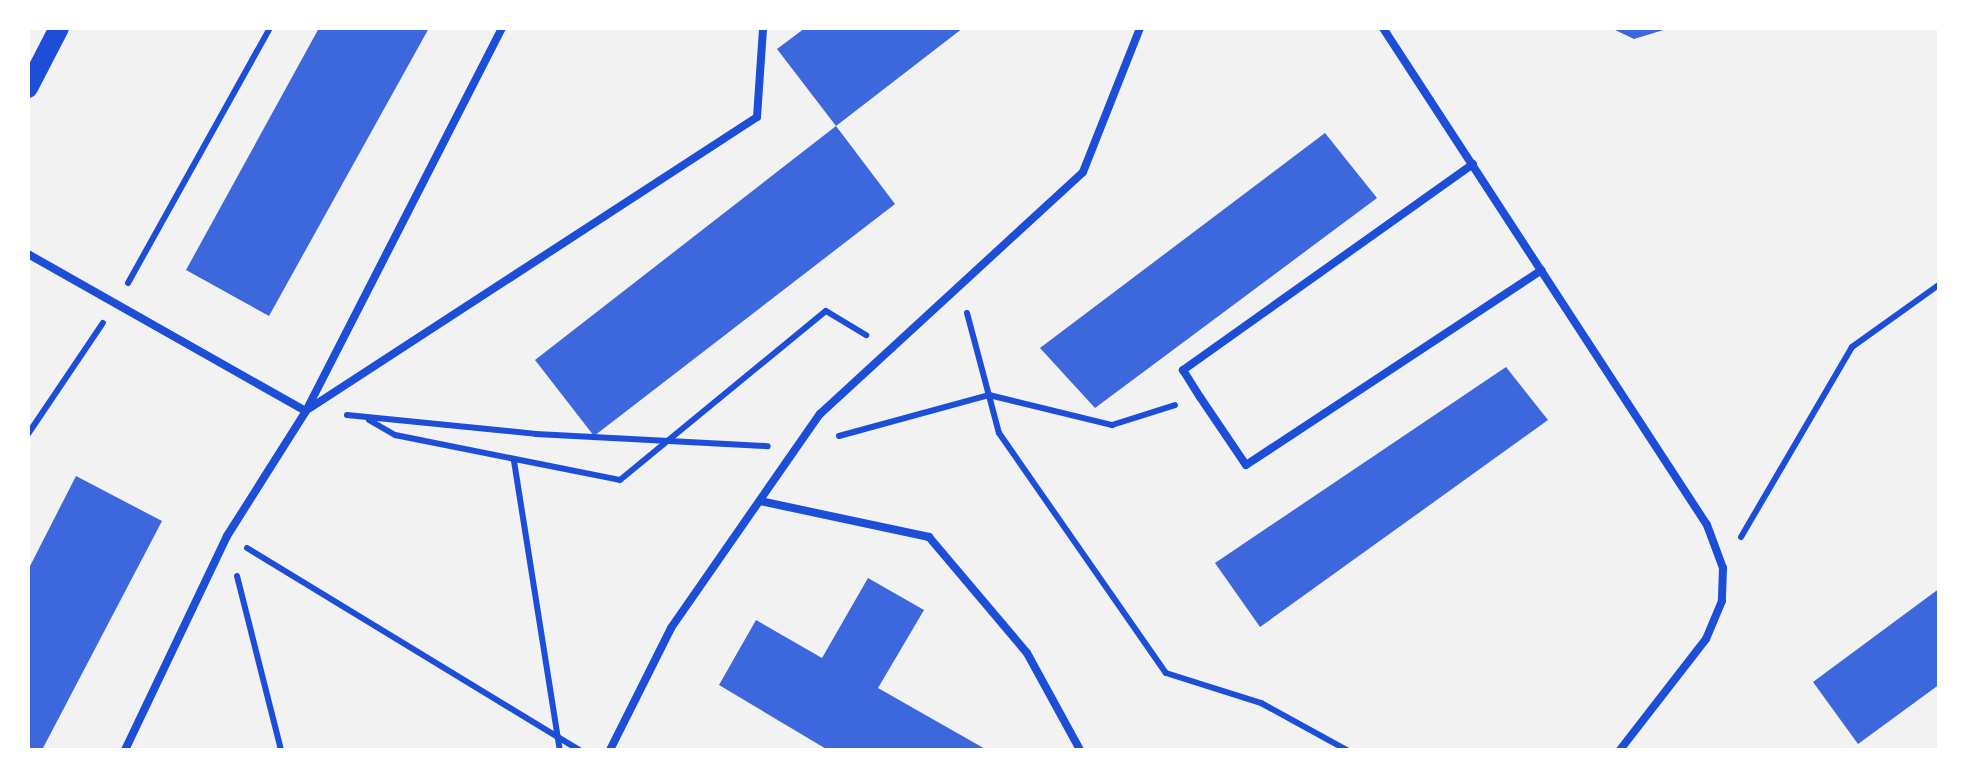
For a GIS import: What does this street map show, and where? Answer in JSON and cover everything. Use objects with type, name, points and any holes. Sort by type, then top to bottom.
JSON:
[{"type":"main road","points":[[28,88],[58,28]]},
{"type":"lane","points":[[125,750],[227,536],[306,411],[502,28]]},
{"type":"lane","points":[[306,411],[757,117],[763,28]]},
{"type":"lane","points":[[610,750],[671,628],[820,414],[1084,172],[1140,28]]},
{"type":"lane","points":[[1382,28],[1708,525],[1722,568],[1722,601],[1706,640],[1620,750]]},
{"type":"lane","points":[[1474,164],[1183,370],[1246,465],[1542,270]]},
{"type":"lane","points":[[28,254],[118,301],[306,411]]},
{"type":"lane","points":[[760,500],[929,537],[1027,653],[1080,750]]},
{"type":"path","points":[[28,434],[118,301],[270,28]]},
{"type":"path","points":[[1722,568],[1852,347],[1940,284]]},
{"type":"path","points":[[960,286],[999,433],[1166,673],[1261,703],[1347,750]]},
{"type":"path","points":[[363,417],[395,435],[514,462],[620,480],[826,311],[890,350]]},
{"type":"path","points":[[306,411],[666,442],[798,447],[989,396],[1112,425],[1200,396]]},
{"type":"path","points":[[514,462],[560,750]]},
{"type":"path","points":[[227,536],[579,750]]},
{"type":"path","points":[[227,536],[281,750]]},
{"type":"building","points":[[319,28],[429,28],[269,316],[186,270]]},
{"type":"building","points":[[805,28],[963,28],[836,126],[777,49]]},
{"type":"building","points":[[1611,28],[1670,28],[1634,39]]},
{"type":"building","points":[[836,126],[895,204],[594,436],[535,360]]},
{"type":"building","points":[[1325,133],[1377,198],[1095,408],[1040,348]]},
{"type":"building","points":[[1506,367],[1548,420],[1260,627],[1215,563]]},
{"type":"building","points":[[76,476],[162,521],[42,750],[28,750],[28,570]]},
{"type":"building","points":[[868,578],[924,610],[878,688],[987,750],[828,750],[719,685],[756,620],[822,658]]},
{"type":"building","points":[[1940,588],[1940,684],[1858,744],[1813,682]]}]
